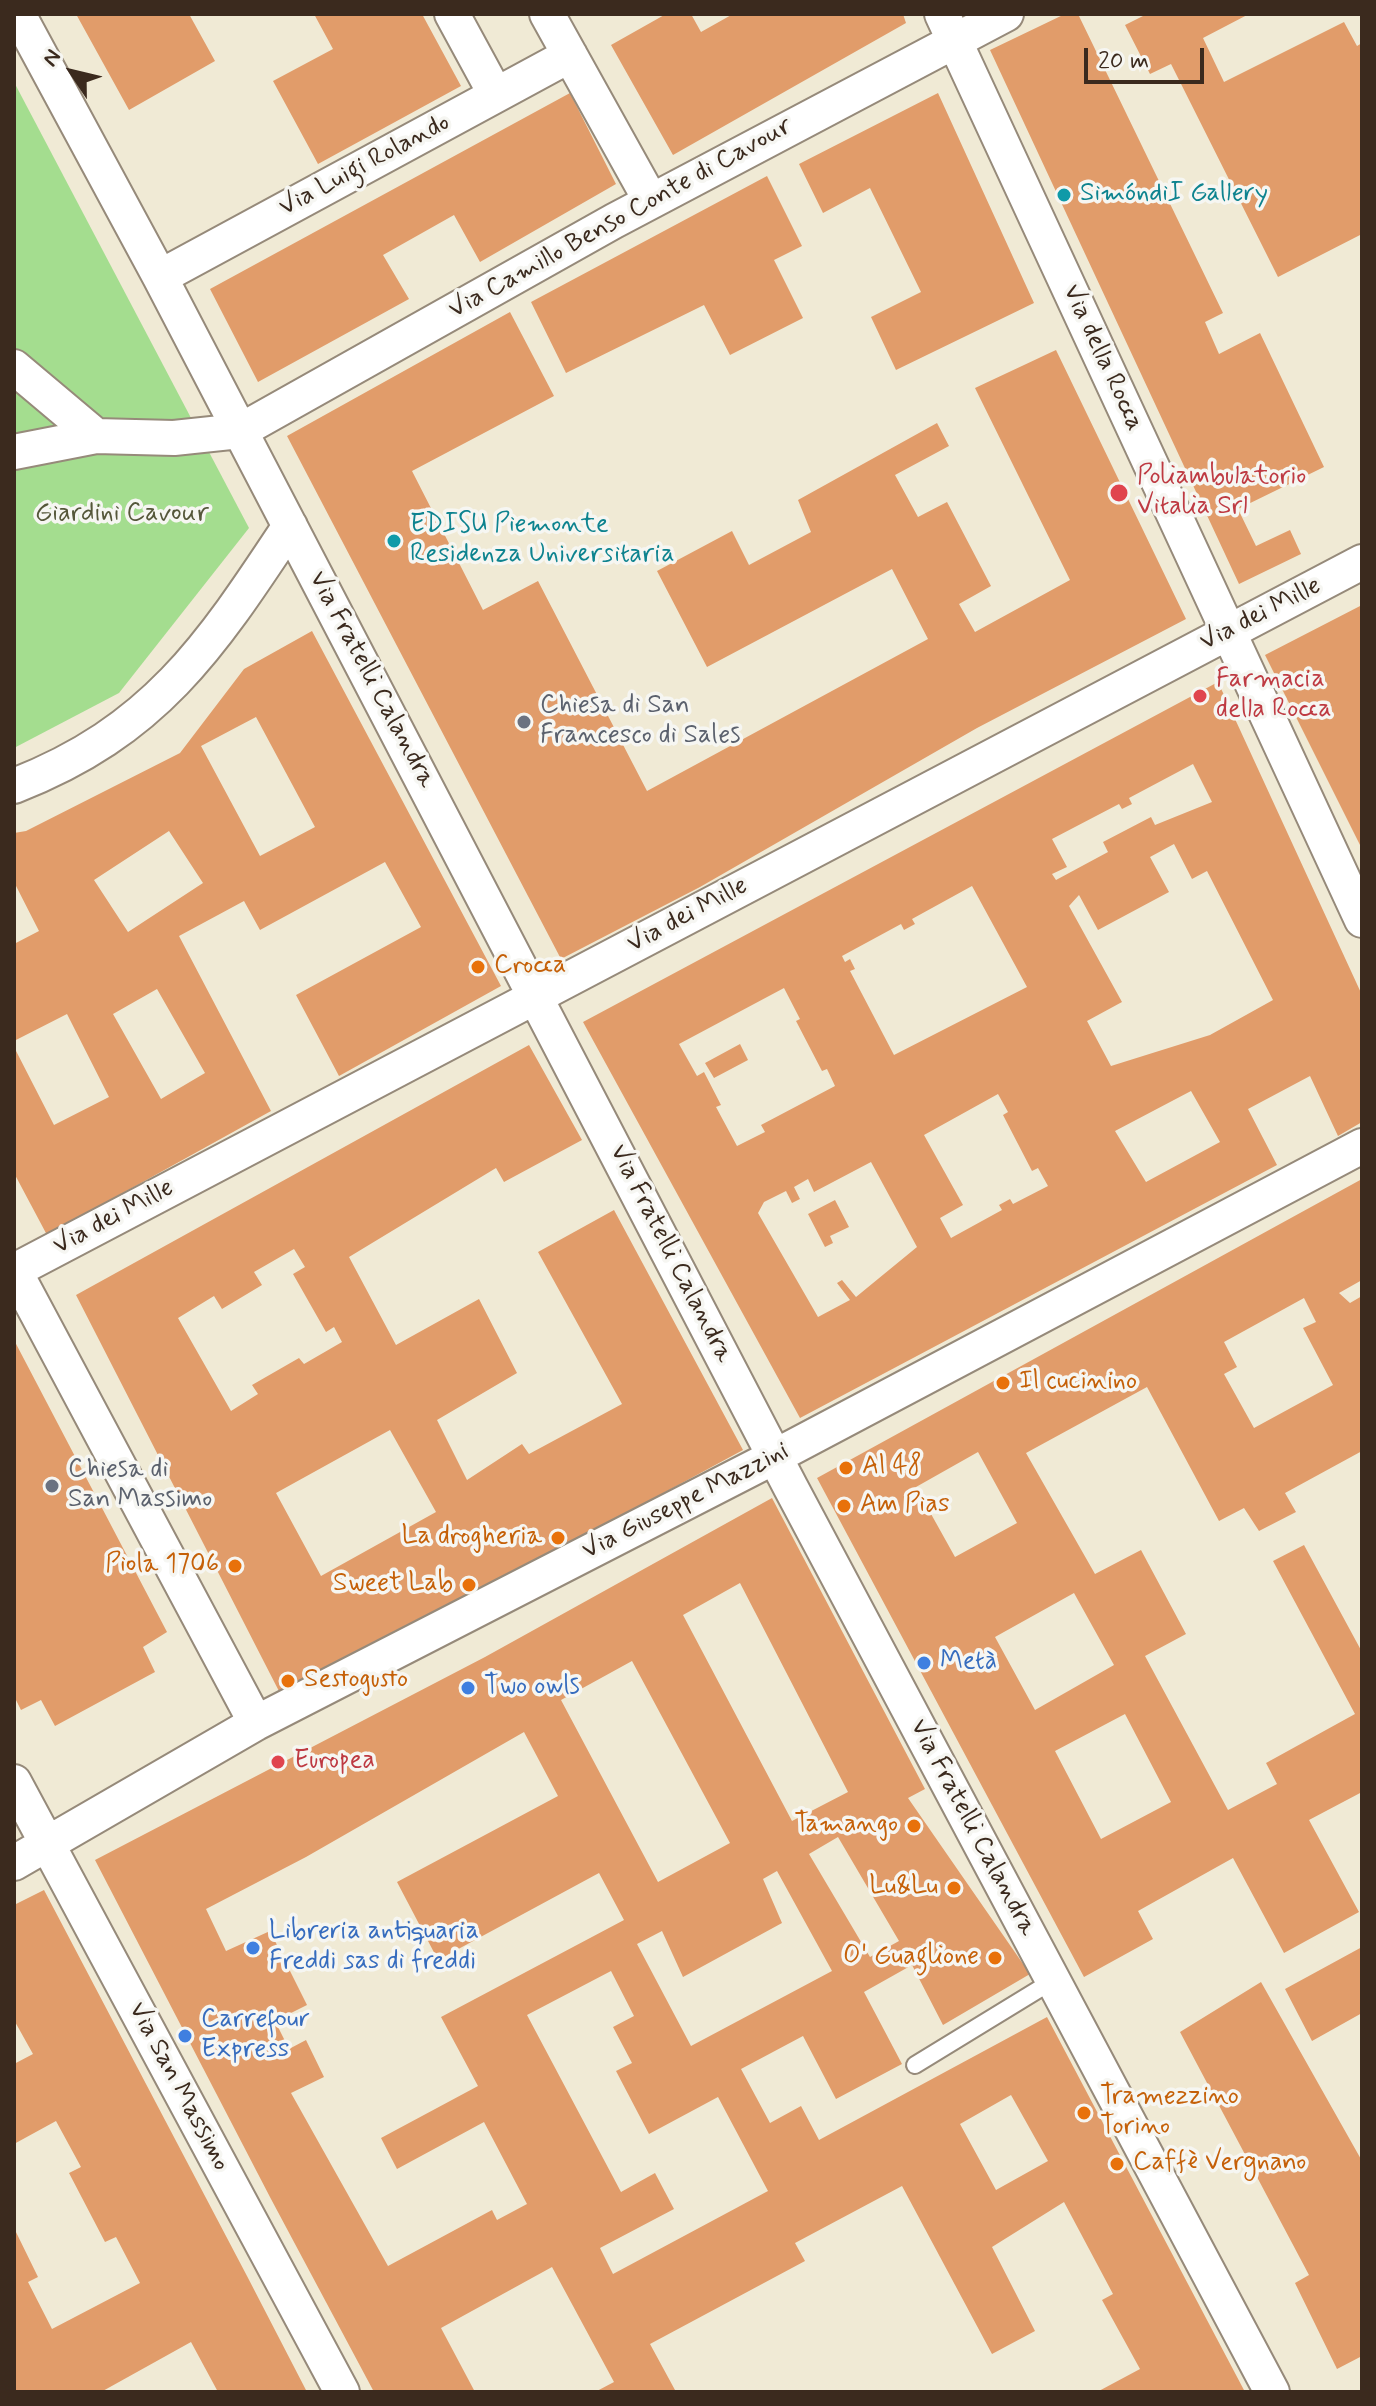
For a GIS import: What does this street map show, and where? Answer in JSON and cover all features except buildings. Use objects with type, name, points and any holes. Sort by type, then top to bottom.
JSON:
[{"type":"street","name":"Via Fratelli Calandra","points":[[18,14],[160,277],[776,1456],[1272,2392]]},
{"type":"street","points":[[452,14],[496,95]]},
{"type":"street","points":[[547,14],[651,201]]},
{"type":"street","name":"Via Camillo Benso Conte di Cavour","points":[[240,431],[651,201],[949,27],[1006,14]]},
{"type":"street","name":"Via della Rocca","points":[[949,27],[1362,920]]},
{"type":"street","name":"Via Luigi Rolando","points":[[160,277],[570,55]]},
{"type":"street","points":[[14,367],[96,436]]},
{"type":"street","points":[[14,452],[96,436],[174,438],[240,431]]},
{"type":"street","points":[[14,786],[94,748],[150,707],[208,643],[290,526]]},
{"type":"street","name":"Via dei Mille","points":[[14,1270],[1362,562]]},
{"type":"street","name":"Via Giuseppe Mazzini","points":[[14,1863],[256,1723],[776,1456],[1362,1146]]},
{"type":"street","points":[[14,1270],[256,1723]]},
{"type":"street","name":"Via San Massimo","points":[[14,1782],[342,2392]]},
{"type":"lane","points":[[915,2065],[1054,1980]]},
{"type":"green space","name":"Giardini Cavour","points":[[14,82],[249,528],[119,693],[14,748]]},
{"type":"place","name":"SimóndiI Gallery","points":[[1064,195]]},
{"type":"place","name":"Poliambulatorio Vitalia Srl","points":[[1119,493]]},
{"type":"place","name":"EDISU Piemonte Residenza Universitaria","points":[[394,541]]},
{"type":"place","name":"Farmacia della Rocca","points":[[1200,696]]},
{"type":"place","name":"Chiesa di San Francesco di Sales","points":[[524,722]]},
{"type":"place","name":"Crocca","points":[[478,967]]},
{"type":"place","name":"Il cucinino","points":[[1003,1383]]},
{"type":"place","name":"Al 48","points":[[846,1468]]},
{"type":"place","name":"Chiesa di San Massimo","points":[[52,1486]]},
{"type":"place","name":"Am Pias","points":[[844,1506]]},
{"type":"place","name":"La drogheria","points":[[558,1538]]},
{"type":"place","name":"Piola 1706","points":[[235,1566]]},
{"type":"place","name":"Sweet Lab","points":[[469,1585]]},
{"type":"place","name":"Metà","points":[[924,1663]]},
{"type":"place","name":"Sestogusto","points":[[288,1681]]},
{"type":"place","name":"Two owls","points":[[468,1688]]},
{"type":"place","name":"Europea","points":[[278,1762]]},
{"type":"place","name":"Tamango","points":[[914,1826]]},
{"type":"place","name":"Lu&Lu","points":[[954,1888]]},
{"type":"place","name":"Libreria antiquaria Freddi sas di freddi","points":[[253,1948]]},
{"type":"place","name":"O' Guaglione","points":[[995,1958]]},
{"type":"place","name":"Carrefour Express","points":[[185,2036]]},
{"type":"place","name":"Tramezzino Torino","points":[[1084,2113]]},
{"type":"place","name":"Caffè Vergnano","points":[[1117,2164]]}]
